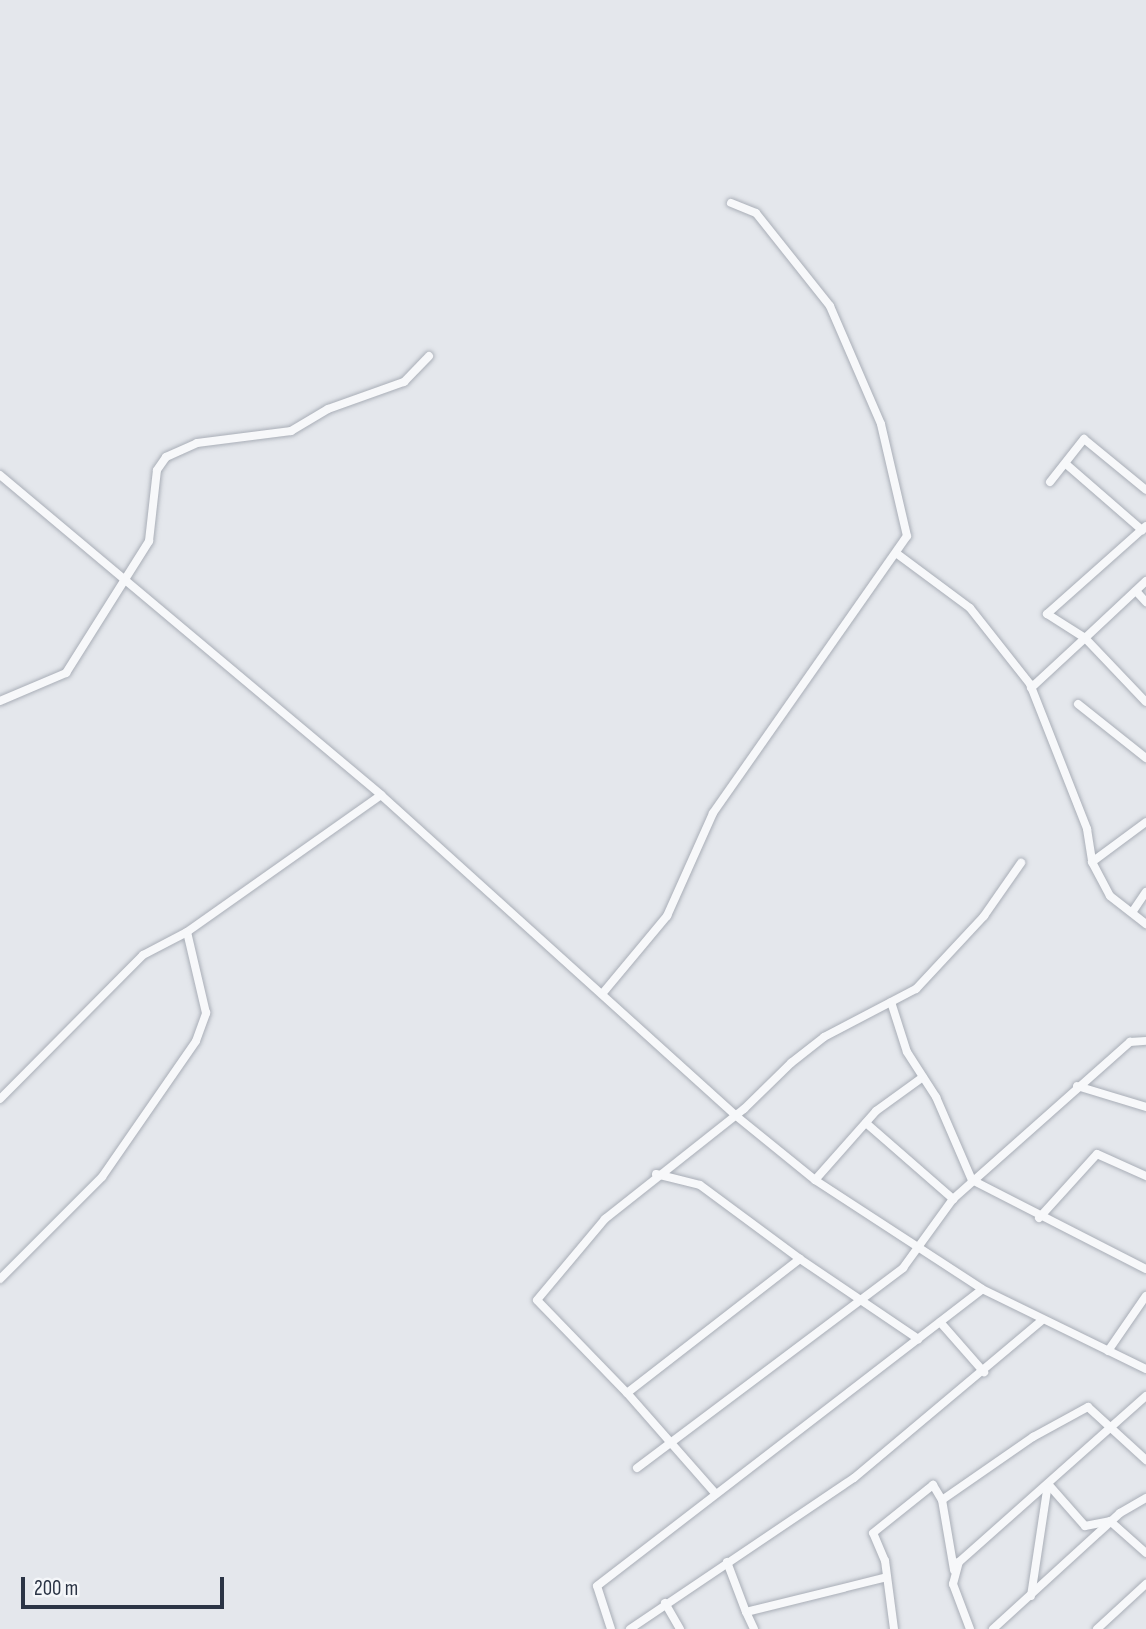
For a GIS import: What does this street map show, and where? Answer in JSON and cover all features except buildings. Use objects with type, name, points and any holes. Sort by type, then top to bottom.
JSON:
[{"type":"street","points":[[602,994],[667,916],[713,813],[907,536],[881,424],[830,306],[756,213],[731,203]]},
{"type":"street","points":[[0,701],[66,673],[123,578],[149,541],[157,470],[166,457],[197,443],[291,431],[328,409],[404,382],[429,356]]},
{"type":"street","points":[[1050,482],[1084,439],[1146,490]]},
{"type":"street","points":[[1066,464],[1144,528],[1047,614],[1085,638],[1146,702]]},
{"type":"street","points":[[0,475],[381,795],[735,1115],[815,1180],[982,1289],[1146,1369]]},
{"type":"street","points":[[897,553],[970,608],[1031,688],[1087,829],[1092,862],[1110,896],[1133,911],[1146,924]]},
{"type":"street","points":[[1031,688],[1146,580]]},
{"type":"street","points":[[1136,592],[1146,602]]},
{"type":"street","points":[[1078,704],[1146,758]]},
{"type":"street","points":[[0,1099],[143,955],[187,932],[381,795]]},
{"type":"street","points":[[1092,862],[1146,822]]},
{"type":"street","points":[[715,1493],[627,1393],[537,1300],[606,1219],[656,1174],[735,1115],[824,1037],[924,982],[1021,863]]},
{"type":"street","points":[[1133,911],[1146,892]]},
{"type":"street","points":[[0,1279],[102,1177],[196,1041],[206,1013],[187,932]]},
{"type":"street","points":[[891,1002],[894,1021],[972,1180],[1040,1218],[1146,1269]]},
{"type":"street","points":[[637,1468],[903,1268],[916,1244],[972,1180],[1130,1042],[1146,1041]]},
{"type":"street","points":[[815,1180],[866,1123],[923,1077]]},
{"type":"street","points":[[1077,1086],[1146,1107]]},
{"type":"street","points":[[866,1123],[953,1199]]},
{"type":"street","points":[[1040,1218],[1097,1154],[1146,1176]]},
{"type":"street","points":[[656,1174],[700,1185],[859,1302],[918,1339]]},
{"type":"street","points":[[627,1393],[800,1259]]},
{"type":"street","points":[[611,1629],[597,1586],[982,1289]]},
{"type":"street","points":[[1108,1351],[1146,1296]]},
{"type":"street","points":[[629,1629],[854,1478],[984,1372],[1042,1320]]},
{"type":"street","points":[[940,1322],[984,1372]]},
{"type":"street","points":[[954,1570],[1146,1396]]},
{"type":"street","points":[[942,1500],[1088,1407],[1146,1460]]},
{"type":"street","points":[[1048,1484],[1085,1526],[1110,1521]]},
{"type":"street","points":[[1030,1596],[1048,1484]]},
{"type":"street","points":[[894,1629],[887,1577],[873,1533],[933,1485],[942,1500],[956,1599],[970,1629]]},
{"type":"street","points":[[993,1629],[1110,1521],[1146,1498]]},
{"type":"street","points":[[1110,1521],[1146,1553]]},
{"type":"street","points":[[727,1562],[754,1629]]},
{"type":"street","points":[[746,1612],[887,1577]]},
{"type":"street","points":[[1097,1629],[1146,1584]]},
{"type":"street","points":[[665,1603],[680,1629]]}]
